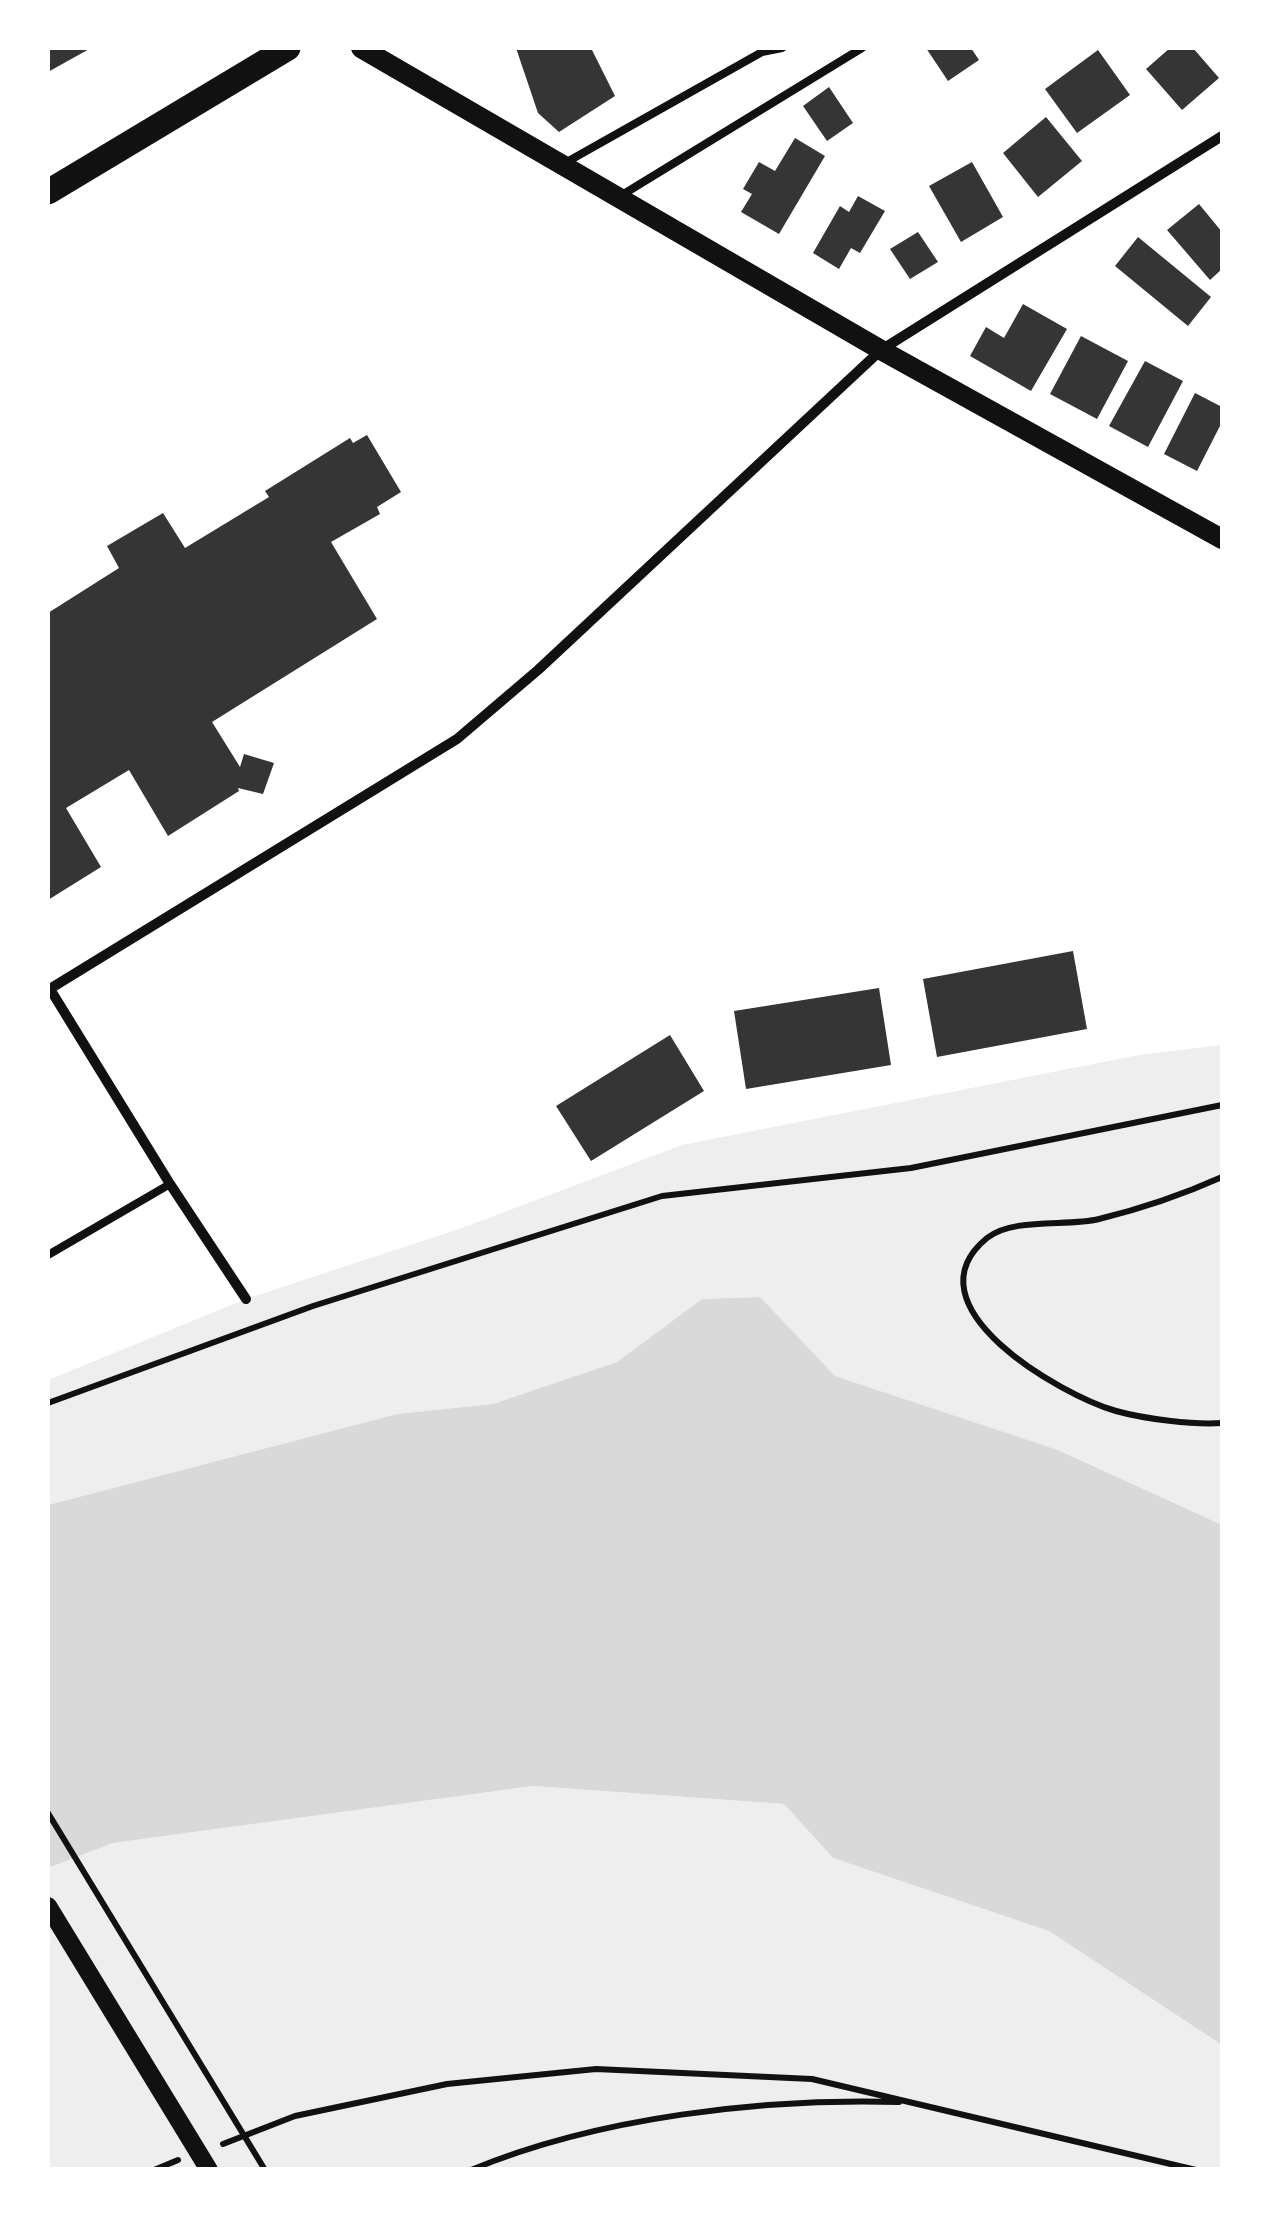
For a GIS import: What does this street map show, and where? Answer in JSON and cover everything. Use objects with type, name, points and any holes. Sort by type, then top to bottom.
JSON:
[{"type":"main road","points":[[48,192],[288,48]]},
{"type":"main road","points":[[361,48],[881,350],[1222,539]]},
{"type":"street","points":[[246,1299],[49,990],[457,739],[538,670],[881,350],[1222,136]]},
{"type":"street","points":[[48,1906],[210,2170]]},
{"type":"lane","points":[[562,164],[761,50],[782,48]]},
{"type":"lane","points":[[618,197],[862,48]]},
{"type":"lane","points":[[48,1255],[170,1184]]},
{"type":"path","points":[[48,1403],[312,1306],[662,1196],[911,1168],[1222,1105]]},
{"type":"path","points":[[1222,1177],[1096,1220],[1020,1226],[988,1237],[968,1262],[963,1292],[981,1327],[1024,1367],[1115,1411],[1204,1424],[1222,1422]]},
{"type":"path","points":[[48,1813],[265,2170]]},
{"type":"path","points":[[207,2150],[295,2116],[446,2084],[596,2069],[812,2079],[1196,2170]]},
{"type":"path","points":[[471,2170],[586,2134],[713,2110],[814,2101],[910,2102]]},
{"type":"path","points":[[154,2170],[189,2156]]},
{"type":"shaded area","points":[[1222,1045],[1222,1525],[1058,1450],[835,1376],[759,1297],[702,1299],[617,1362],[493,1404],[397,1414],[48,1505],[48,1380],[246,1299],[462,1228],[682,1145],[1139,1055]]},
{"type":"shaded area","points":[[760,1297],[835,1376],[1058,1450],[1222,1525],[1222,2045],[1049,1931],[833,1858],[784,1804],[533,1786],[113,1843],[48,1868],[48,1505],[397,1414],[493,1404],[617,1362],[702,1299]]},
{"type":"shaded area","points":[[533,1786],[784,1804],[833,1858],[1049,1931],[1222,2045],[1222,2169],[48,2170],[48,1868],[113,1843]]},
{"type":"building","points":[[48,48],[91,48],[48,72]]},
{"type":"building","points":[[516,48],[591,48],[615,96],[559,132],[538,113]]},
{"type":"building","points":[[926,48],[971,48],[979,60],[948,81]]},
{"type":"building","points":[[1170,48],[1193,48],[1219,78],[1182,110],[1146,69]]},
{"type":"building","points":[[1098,50],[1130,95],[1077,133],[1045,89]]},
{"type":"building","points":[[829,87],[853,123],[827,141],[803,106]]},
{"type":"building","points":[[1046,117],[1082,161],[1038,197],[1003,153]]},
{"type":"building","points":[[795,138],[825,156],[779,234],[741,212],[752,194],[743,189],[759,162],[775,171]]},
{"type":"building","points":[[972,162],[1003,217],[961,242],[929,186]]},
{"type":"building","points":[[858,196],[885,211],[860,253],[851,248],[839,269],[813,253],[840,206],[849,212]]},
{"type":"building","points":[[1199,204],[1222,232],[1222,269],[1210,280],[1167,230]]},
{"type":"building","points":[[918,232],[938,262],[910,279],[890,249]]},
{"type":"building","points":[[1138,237],[1211,297],[1188,326],[1115,266]]},
{"type":"building","points":[[1023,304],[1067,329],[1031,391],[970,356],[986,327],[1004,338]]},
{"type":"building","points":[[1081,336],[1128,361],[1097,419],[1050,394]]},
{"type":"building","points":[[1145,361],[1183,381],[1148,447],[1109,426]]},
{"type":"building","points":[[1195,393],[1222,407],[1222,422],[1197,471],[1164,454]]},
{"type":"building","points":[[367,435],[401,492],[377,507],[380,514],[331,542],[377,619],[212,722],[240,767],[244,754],[274,763],[263,794],[238,788],[239,791],[168,836],[129,770],[66,808],[101,867],[48,900],[48,613],[119,568],[107,546],[163,513],[185,548],[269,497],[265,491],[350,438],[353,443]]},
{"type":"building","points":[[1073,951],[1087,1029],[937,1057],[923,979]]},
{"type":"building","points":[[879,988],[891,1065],[746,1089],[734,1011]]},
{"type":"building","points":[[670,1035],[704,1091],[591,1161],[556,1106]]}]
